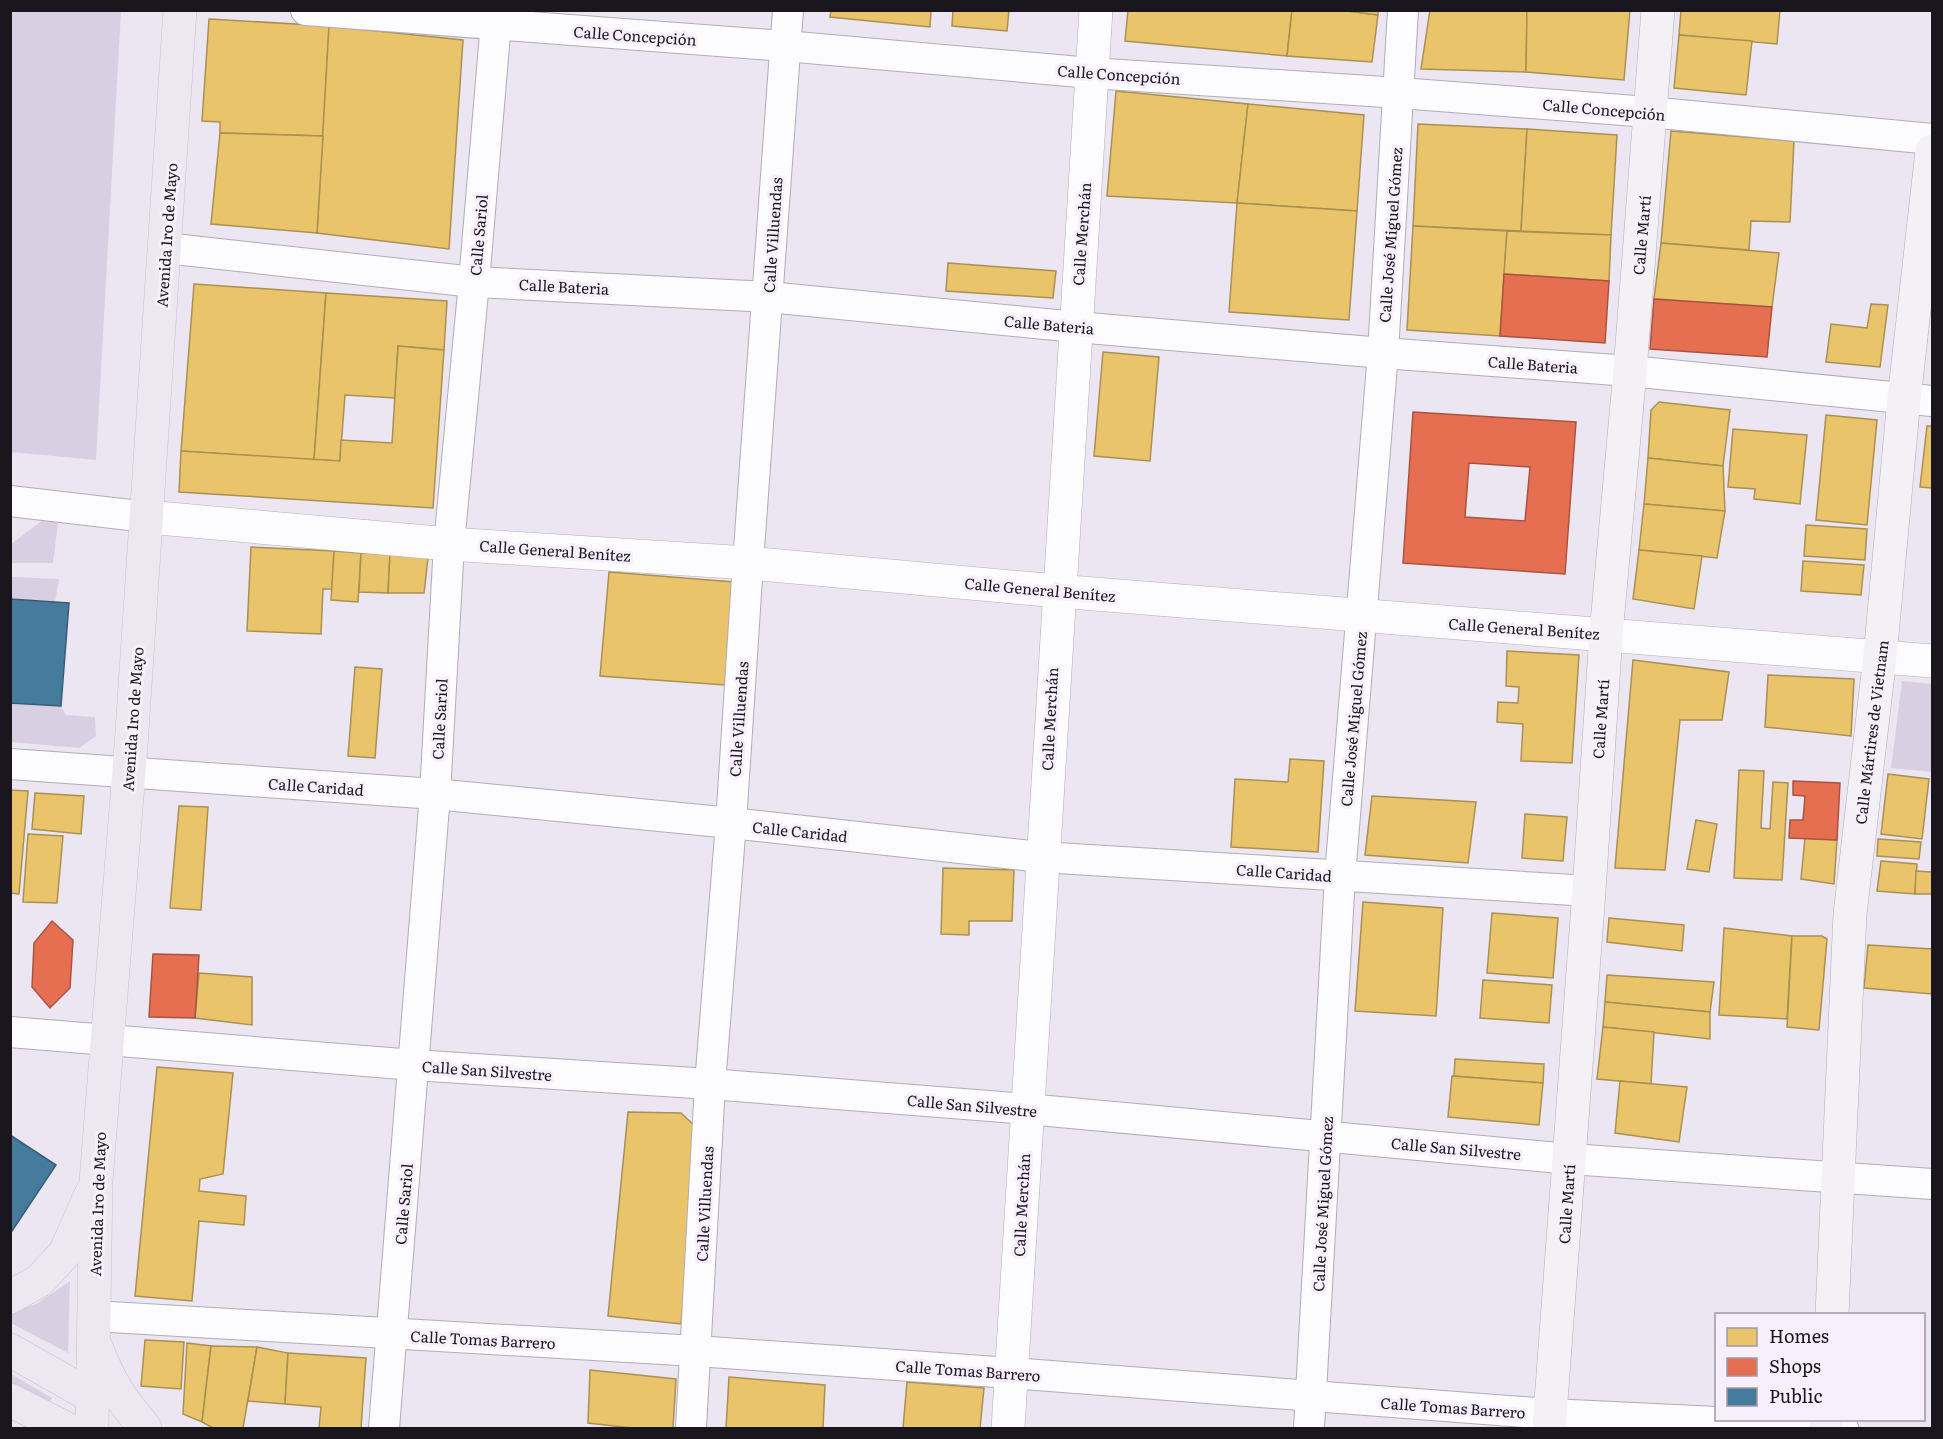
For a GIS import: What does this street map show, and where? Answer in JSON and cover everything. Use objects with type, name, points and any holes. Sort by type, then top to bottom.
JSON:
[{"type":"main road","name":"Avenida 1ro de Mayo","points":[[92,1428],[96,1181],[147,517],[180,10]]},
{"type":"main road","name":"Calle Martí","points":[[1550,1421],[1606,634],[1630,371],[1658,10]]},
{"type":"main road","name":"Calle Mártires de Vietnam","points":[[1832,1313],[1850,914],[1880,656],[1918,400],[1932,151]]},
{"type":"main road","points":[[10,1297],[39,1281],[65,1253],[96,1181]]},
{"type":"main road","points":[[93,1327],[106,1373],[118,1395],[145,1428]]},
{"type":"main road","points":[[10,1350],[145,1428]]},
{"type":"main road","points":[[10,1400],[65,1428]]},
{"type":"street","name":"Calle Concepción","points":[[306,10],[496,18],[1091,73],[1649,112],[1932,139]]},
{"type":"street","name":"Calle Villuendas","points":[[691,1428],[710,1084],[731,824],[747,563],[788,10]]},
{"type":"street","name":"Calle Merchán","points":[[1008,1428],[1057,591],[1096,10]]},
{"type":"street","name":"Calle José Miguel Gómez","points":[[1309,1428],[1340,876],[1383,353],[1400,93],[1403,10]]},
{"type":"street","name":"Calle Sariol","points":[[384,1428],[435,794],[449,543],[496,18]]},
{"type":"street","name":"Calle Bateria","points":[[165,248],[474,282],[768,297],[1076,327],[1630,371],[1918,400]]},
{"type":"street","points":[[10,501],[147,517]]},
{"type":"street","name":"Calle General Benítez","points":[[147,517],[449,543],[747,563],[1057,591],[1932,661]]},
{"type":"street","name":"Calle Caridad","points":[[10,764],[435,794],[1041,857],[1589,891]]},
{"type":"street","name":"Calle San Silvestre","points":[[10,1032],[414,1065],[710,1084],[1027,1109],[1570,1159],[1932,1184]]},
{"type":"street","name":"Calle Tomas Barrero","points":[[93,1327],[392,1333],[1011,1372],[1311,1396],[1550,1421],[1831,1426]]},
{"type":"shaded area","points":[[10,11],[121,11],[96,460],[11,452]]},
{"type":"shaded area","points":[[43,520],[58,523],[53,563],[11,563],[10,545]]},
{"type":"shaded area","points":[[11,577],[59,579],[55,602],[11,599]]},
{"type":"shaded area","points":[[1902,681],[1932,684],[1932,772],[1891,768]]},
{"type":"shaded area","points":[[10,703],[61,706],[66,715],[95,717],[96,736],[79,748],[11,742]]},
{"type":"shaded area","points":[[70,1281],[68,1353],[11,1323],[10,1314],[38,1303]]},
{"type":"shaded area","points":[[11,1374],[52,1398],[49,1404],[11,1382]]},
{"type":"building: Homes","points":[[831,10],[931,10],[930,27],[830,17]]},
{"type":"building: Homes","points":[[953,10],[1009,10],[1007,31],[952,26]]},
{"type":"building: Homes","points":[[1128,10],[1292,10],[1287,56],[1125,41]]},
{"type":"building: Homes","points":[[1292,10],[1340,10],[1378,15],[1372,62],[1287,56]]},
{"type":"building: Homes","points":[[1340,10],[1378,10],[1378,15]]},
{"type":"building: Homes","points":[[1430,10],[1527,10],[1526,72],[1421,69]]},
{"type":"building: Homes","points":[[1527,10],[1630,10],[1624,80],[1526,72]]},
{"type":"building: Homes","points":[[1681,10],[1780,10],[1777,44],[1679,35]]},
{"type":"building: Homes","points":[[209,19],[329,26],[323,136],[220,133],[220,122],[202,121]]},
{"type":"building: Homes","points":[[329,26],[463,40],[449,249],[317,233]]},
{"type":"building: Homes","points":[[1679,35],[1752,41],[1746,95],[1674,88]]},
{"type":"building: Homes","points":[[1116,91],[1248,104],[1237,203],[1107,196]]},
{"type":"building: Homes","points":[[1248,104],[1364,115],[1357,211],[1237,203]]},
{"type":"building: Homes","points":[[1418,124],[1527,129],[1521,231],[1413,226]]},
{"type":"building: Homes","points":[[1527,129],[1617,135],[1611,235],[1521,231]]},
{"type":"building: Homes","points":[[1671,131],[1794,141],[1790,222],[1751,221],[1749,250],[1661,243]]},
{"type":"building: Homes","points":[[220,133],[323,136],[317,233],[211,224]]},
{"type":"building: Homes","points":[[1237,203],[1357,211],[1349,320],[1229,312]]},
{"type":"building: Homes","points":[[1413,226],[1507,231],[1500,336],[1407,330]]},
{"type":"building: Homes","points":[[1507,231],[1611,235],[1609,281],[1504,274]]},
{"type":"building: Homes","points":[[1661,243],[1779,253],[1772,307],[1654,299]]},
{"type":"building: Homes","points":[[948,263],[1056,271],[1053,298],[946,291]]},
{"type":"building: Homes","points":[[194,284],[326,293],[314,460],[181,451]]},
{"type":"building: Homes","points":[[326,293],[447,301],[444,350],[398,346],[395,398],[345,395],[340,461],[314,460]]},
{"type":"building: Homes","points":[[1871,304],[1888,305],[1880,367],[1826,362],[1831,324],[1867,328]]},
{"type":"building: Homes","points":[[398,346],[444,350],[433,508],[179,492],[181,451],[340,461],[341,440],[392,443]]},
{"type":"building: Homes","points":[[1103,352],[1159,357],[1150,461],[1094,456]]},
{"type":"building: Homes","points":[[1659,402],[1730,410],[1723,466],[1648,458],[1651,410]]},
{"type":"building: Homes","points":[[1826,415],[1877,420],[1867,525],[1816,520]]},
{"type":"building: Homes","points":[[1927,426],[1932,426],[1932,488],[1920,487]]},
{"type":"building: Homes","points":[[1733,429],[1807,435],[1800,504],[1754,499],[1755,489],[1728,487]]},
{"type":"building: Homes","points":[[1648,458],[1723,466],[1725,511],[1644,504]]},
{"type":"building: Homes","points":[[1644,504],[1725,511],[1717,558],[1639,550]]},
{"type":"building: Homes","points":[[1806,525],[1867,529],[1865,560],[1804,556]]},
{"type":"building: Homes","points":[[251,547],[334,551],[332,589],[323,589],[321,634],[247,631]]},
{"type":"building: Homes","points":[[1639,550],[1702,556],[1694,609],[1633,599]]},
{"type":"building: Homes","points":[[334,551],[361,553],[358,602],[331,600]]},
{"type":"building: Homes","points":[[361,553],[390,554],[388,593],[359,592]]},
{"type":"building: Homes","points":[[390,554],[428,558],[424,593],[388,593]]},
{"type":"building: Homes","points":[[1803,561],[1864,565],[1861,595],[1801,591]]},
{"type":"building: Homes","points":[[609,572],[734,582],[725,685],[600,676]]},
{"type":"building: Homes","points":[[1507,651],[1579,655],[1572,763],[1521,761],[1523,724],[1497,722],[1498,702],[1518,703],[1519,687],[1506,686]]},
{"type":"building: Homes","points":[[1633,660],[1729,672],[1722,720],[1680,720],[1665,870],[1615,868]]},
{"type":"building: Homes","points":[[355,667],[382,669],[375,758],[348,756]]},
{"type":"building: Homes","points":[[1768,675],[1854,679],[1851,736],[1765,727]]},
{"type":"building: Homes","points":[[1290,759],[1324,761],[1318,852],[1231,847],[1235,779],[1288,782]]},
{"type":"building: Homes","points":[[1739,770],[1764,771],[1761,828],[1770,829],[1773,782],[1788,783],[1782,880],[1734,878]]},
{"type":"building: Homes","points":[[1888,774],[1929,779],[1922,839],[1881,834]]},
{"type":"building: Homes","points":[[10,790],[28,791],[19,894],[10,893]]},
{"type":"building: Homes","points":[[35,793],[84,796],[81,834],[32,829]]},
{"type":"building: Homes","points":[[1372,796],[1476,802],[1468,863],[1365,855]]},
{"type":"building: Homes","points":[[179,806],[208,807],[201,910],[170,908]]},
{"type":"building: Homes","points":[[1525,814],[1567,817],[1563,861],[1522,858]]},
{"type":"building: Homes","points":[[1696,820],[1717,824],[1709,872],[1687,869]]},
{"type":"building: Homes","points":[[28,834],[63,836],[57,903],[23,902]]},
{"type":"building: Homes","points":[[1805,838],[1837,840],[1834,884],[1801,879]]},
{"type":"building: Homes","points":[[1878,839],[1921,842],[1919,859],[1877,856]]},
{"type":"building: Homes","points":[[1881,861],[1917,864],[1915,894],[1877,891]]},
{"type":"building: Homes","points":[[943,868],[1014,870],[1012,921],[969,921],[969,935],[941,934]]},
{"type":"building: Homes","points":[[1916,871],[1932,872],[1932,894],[1915,894]]},
{"type":"building: Homes","points":[[1363,902],[1443,908],[1436,1016],[1355,1011]]},
{"type":"building: Homes","points":[[1492,913],[1558,918],[1553,978],[1487,973]]},
{"type":"building: Homes","points":[[1609,918],[1684,925],[1682,951],[1607,942]]},
{"type":"building: Homes","points":[[1724,928],[1792,936],[1787,1019],[1719,1015]]},
{"type":"building: Homes","points":[[1792,936],[1822,936],[1827,939],[1819,1030],[1787,1027]]},
{"type":"building: Homes","points":[[1868,945],[1932,949],[1932,994],[1864,988]]},
{"type":"building: Homes","points":[[199,973],[252,977],[252,1025],[195,1018]]},
{"type":"building: Homes","points":[[1607,975],[1714,982],[1710,1012],[1605,1002]]},
{"type":"building: Homes","points":[[1483,980],[1552,985],[1549,1023],[1480,1018]]},
{"type":"building: Homes","points":[[1605,1002],[1710,1012],[1710,1039],[1603,1027]]},
{"type":"building: Homes","points":[[1603,1027],[1654,1032],[1651,1084],[1597,1079]]},
{"type":"building: Homes","points":[[1455,1059],[1544,1064],[1543,1083],[1454,1076]]},
{"type":"building: Homes","points":[[157,1067],[233,1073],[223,1174],[200,1179],[199,1191],[246,1196],[244,1225],[199,1221],[192,1301],[135,1296]]},
{"type":"building: Homes","points":[[1452,1076],[1543,1083],[1539,1125],[1448,1117]]},
{"type":"building: Homes","points":[[1620,1081],[1687,1087],[1679,1142],[1615,1133]]},
{"type":"building: Homes","points":[[628,1112],[681,1113],[699,1130],[681,1324],[608,1316]]},
{"type":"building: Homes","points":[[145,1340],[184,1342],[181,1389],[141,1386]]},
{"type":"building: Homes","points":[[187,1343],[211,1346],[202,1422],[183,1414]]},
{"type":"building: Homes","points":[[211,1346],[257,1347],[243,1428],[213,1428],[202,1422]]},
{"type":"building: Homes","points":[[257,1347],[288,1353],[285,1404],[248,1401]]},
{"type":"building: Homes","points":[[288,1353],[366,1358],[361,1428],[319,1428],[321,1407],[285,1404]]},
{"type":"building: Homes","points":[[590,1370],[676,1379],[673,1428],[632,1428],[588,1423]]},
{"type":"building: Homes","points":[[729,1377],[825,1385],[823,1428],[726,1428]]},
{"type":"building: Homes","points":[[907,1382],[984,1388],[980,1428],[903,1428]]},
{"type":"building: Shops","points":[[1504,274],[1609,281],[1605,343],[1500,336]]},
{"type":"building: Shops","points":[[1654,299],[1772,307],[1767,357],[1650,349]]},
{"type":"building: Shops","points":[[1413,412],[1576,422],[1565,574],[1403,563]],"holes":[[[1469,463],[1530,467],[1525,521],[1465,517]]]},
{"type":"building: Shops","points":[[1793,781],[1840,783],[1837,840],[1789,838],[1790,820],[1803,820],[1805,796],[1793,795]]},
{"type":"building: Shops","points":[[52,921],[73,940],[70,988],[50,1008],[32,987],[34,943]]},
{"type":"building: Shops","points":[[153,954],[199,955],[195,1018],[149,1017]]},
{"type":"building: Public","points":[[10,599],[69,603],[61,706],[10,703]]},
{"type":"building: Public","points":[[10,1135],[56,1165],[10,1234]]}]
